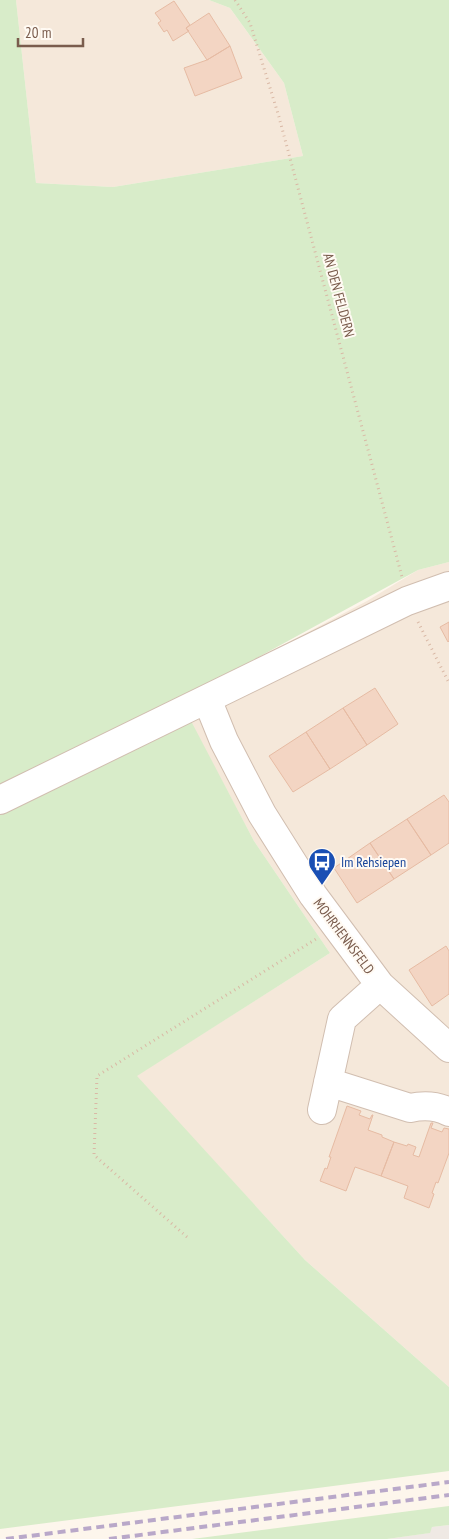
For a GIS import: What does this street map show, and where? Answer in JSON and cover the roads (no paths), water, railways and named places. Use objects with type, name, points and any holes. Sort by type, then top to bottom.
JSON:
[{"type":"street","points":[[0,800],[407,601],[449,586]]},
{"type":"street","name":"MOHRHENNSFELD","points":[[207,699],[224,740],[262,814],[313,895],[380,985],[449,1048]]},
{"type":"street","points":[[322,1110],[342,1019],[380,985]]},
{"type":"street","points":[[328,1082],[410,1108],[420,1106],[439,1107],[449,1112]]},
{"type":"railway","points":[[6,1539],[449,1482]]},
{"type":"railway","points":[[109,1539],[449,1495]]},
{"type":"place","name":"Im Rehsiepen","points":[[322,886]]}]
